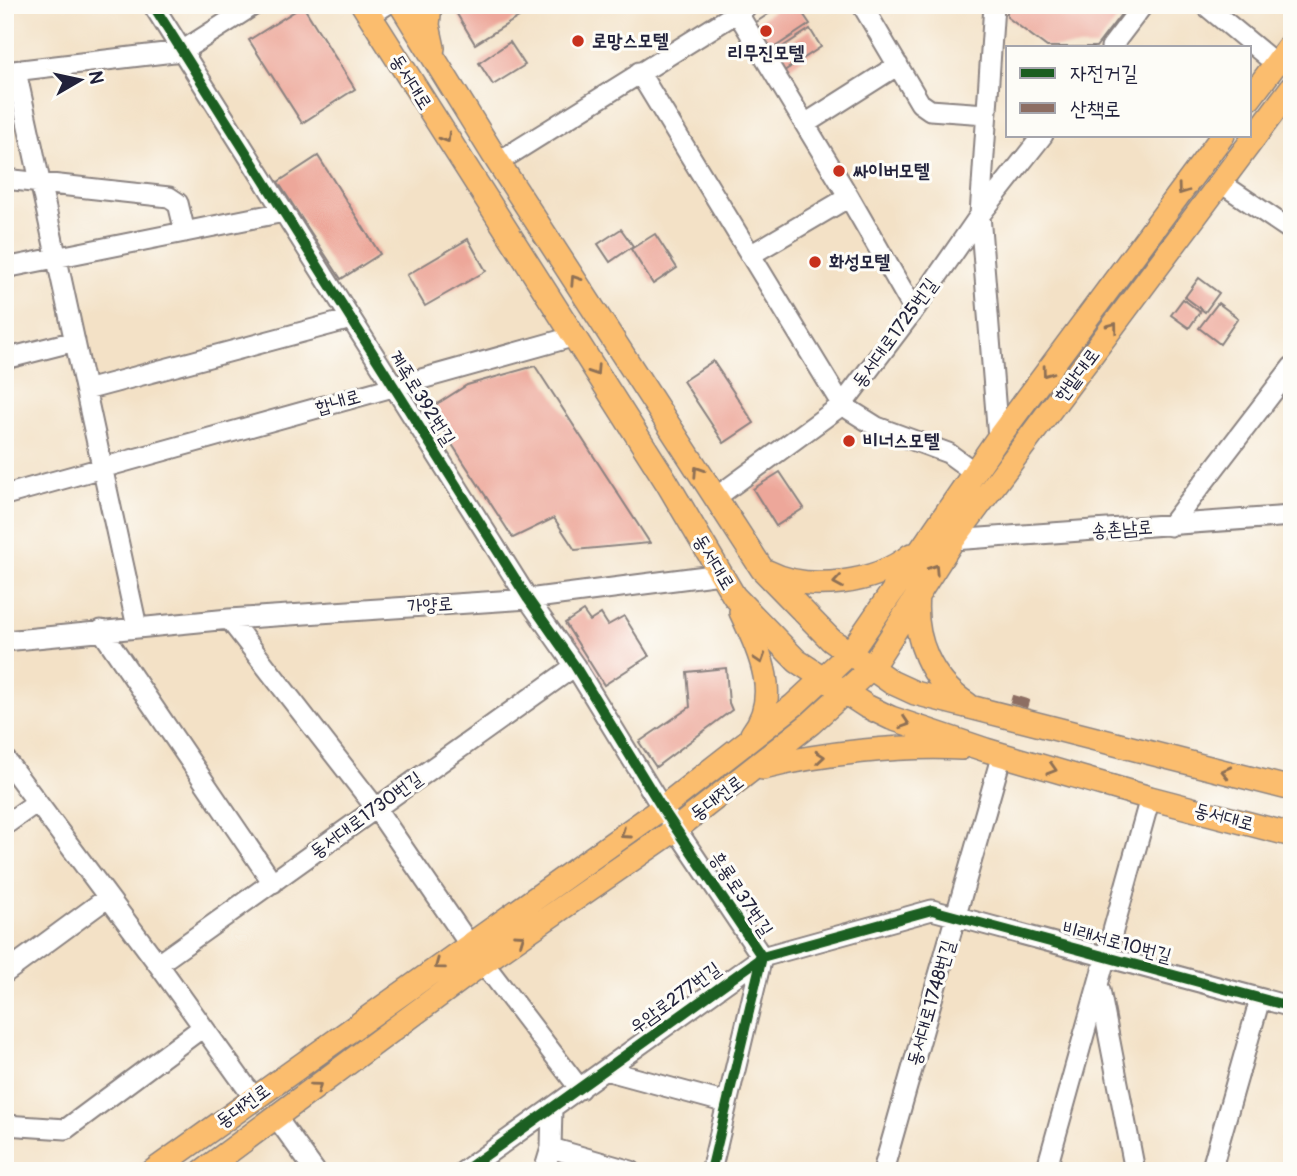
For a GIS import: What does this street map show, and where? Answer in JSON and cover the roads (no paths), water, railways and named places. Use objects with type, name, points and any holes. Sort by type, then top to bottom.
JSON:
[{"type":"main road","name":"동서대로","points":[[401,5],[498,162],[762,569],[822,632],[901,687],[979,710],[1292,789]]},
{"type":"main road","points":[[429,5],[428,25],[437,65]]},
{"type":"main road","name":"동서대로","points":[[372,9],[572,337],[666,481],[734,596],[788,653],[822,679],[891,718],[1150,798],[1292,835]]},
{"type":"main road","points":[[1252,95],[1292,42]]},
{"type":"main road","name":"한밭대로","points":[[871,668],[953,540],[1292,87]]},
{"type":"main road","name":"한밭대로","points":[[850,653],[998,438],[1222,136]]},
{"type":"main road","points":[[762,569],[794,582],[836,583],[888,569],[922,546]]},
{"type":"main road","points":[[917,595],[920,632],[930,664],[952,693],[979,710]]},
{"type":"main road","points":[[734,596],[764,668],[768,699],[762,720],[739,750]]},
{"type":"main road","name":"동대전로","points":[[153,1171],[662,808],[794,705],[850,653]]},
{"type":"main road","name":"동대전로","points":[[203,1171],[484,962],[676,829],[753,770],[871,668]]},
{"type":"main road","points":[[753,770],[801,758],[919,749],[994,752]]},
{"type":"street","name":"계족로392번길","points":[[153,5],[528,599],[575,666],[662,808]]},
{"type":"street","points":[[137,627],[41,184],[11,72],[182,51],[254,5]]},
{"type":"street","points":[[862,5],[920,103],[930,110],[986,114]]},
{"type":"street","points":[[993,5],[980,215],[998,438]]},
{"type":"street","points":[[1112,46],[1143,5]]},
{"type":"street","points":[[1205,5],[1276,64]]},
{"type":"street","points":[[498,162],[743,9],[805,124],[914,310]]},
{"type":"street","points":[[805,124],[898,65]]},
{"type":"street","points":[[639,72],[842,405],[877,427],[948,453],[974,472]]},
{"type":"street","name":"동서대로1725번길","points":[[715,498],[842,405],[914,310],[980,215],[1042,136]]},
{"type":"street","points":[[5,179],[169,197],[178,203],[185,232]]},
{"type":"street","points":[[1221,183],[1292,231]]},
{"type":"street","points":[[752,254],[849,197]]},
{"type":"street","points":[[5,268],[284,212]]},
{"type":"street","points":[[86,390],[351,319]]},
{"type":"street","name":"합내로","points":[[5,495],[572,337]]},
{"type":"street","points":[[5,359],[75,341]]},
{"type":"street","points":[[1170,526],[1292,367]]},
{"type":"street","name":"송촌남로","points":[[953,540],[1292,516]]},
{"type":"street","name":"가양로","points":[[5,641],[229,619],[528,599],[721,574]]},
{"type":"street","points":[[229,619],[375,807],[469,944],[579,1089]]},
{"type":"street","points":[[101,630],[273,883]]},
{"type":"street","name":"동서대로1730번길","points":[[158,964],[575,666]]},
{"type":"street","name":"동서대로1748번길","points":[[883,1171],[956,916],[994,752]]},
{"type":"street","points":[[5,759],[254,1098]]},
{"type":"street","points":[[1046,1171],[1150,798]]},
{"type":"street","points":[[5,825],[37,802]]},
{"type":"street","name":"흥룡로37번길","points":[[662,808],[762,957],[711,1171]]},
{"type":"street","points":[[5,973],[107,898]]},
{"type":"street","name":"비래서로10번길","points":[[933,909],[1292,1007]]},
{"type":"street","name":"우암로277번길","points":[[464,1171],[762,957],[933,909]]},
{"type":"street","points":[[1098,984],[1135,1171]]},
{"type":"street","points":[[1211,1171],[1260,999]]},
{"type":"street","points":[[5,1125],[66,1129],[203,1027]]},
{"type":"street","points":[[605,1070],[727,1104]]},
{"type":"street","points":[[544,1171],[551,1148],[552,1108]]},
{"type":"street","name":"동대전로","points":[[276,1117],[315,1171]]},
{"type":"street","points":[[551,1148],[631,1171]]},
{"type":"place","name":"리무진모텔","points":[[766,31]]},
{"type":"place","name":"로망스모텔","points":[[578,41]]},
{"type":"place","name":"싸이버모텔","points":[[839,171]]},
{"type":"place","name":"화성모텔","points":[[815,262]]},
{"type":"place","name":"비너스모텔","points":[[849,441]]}]
